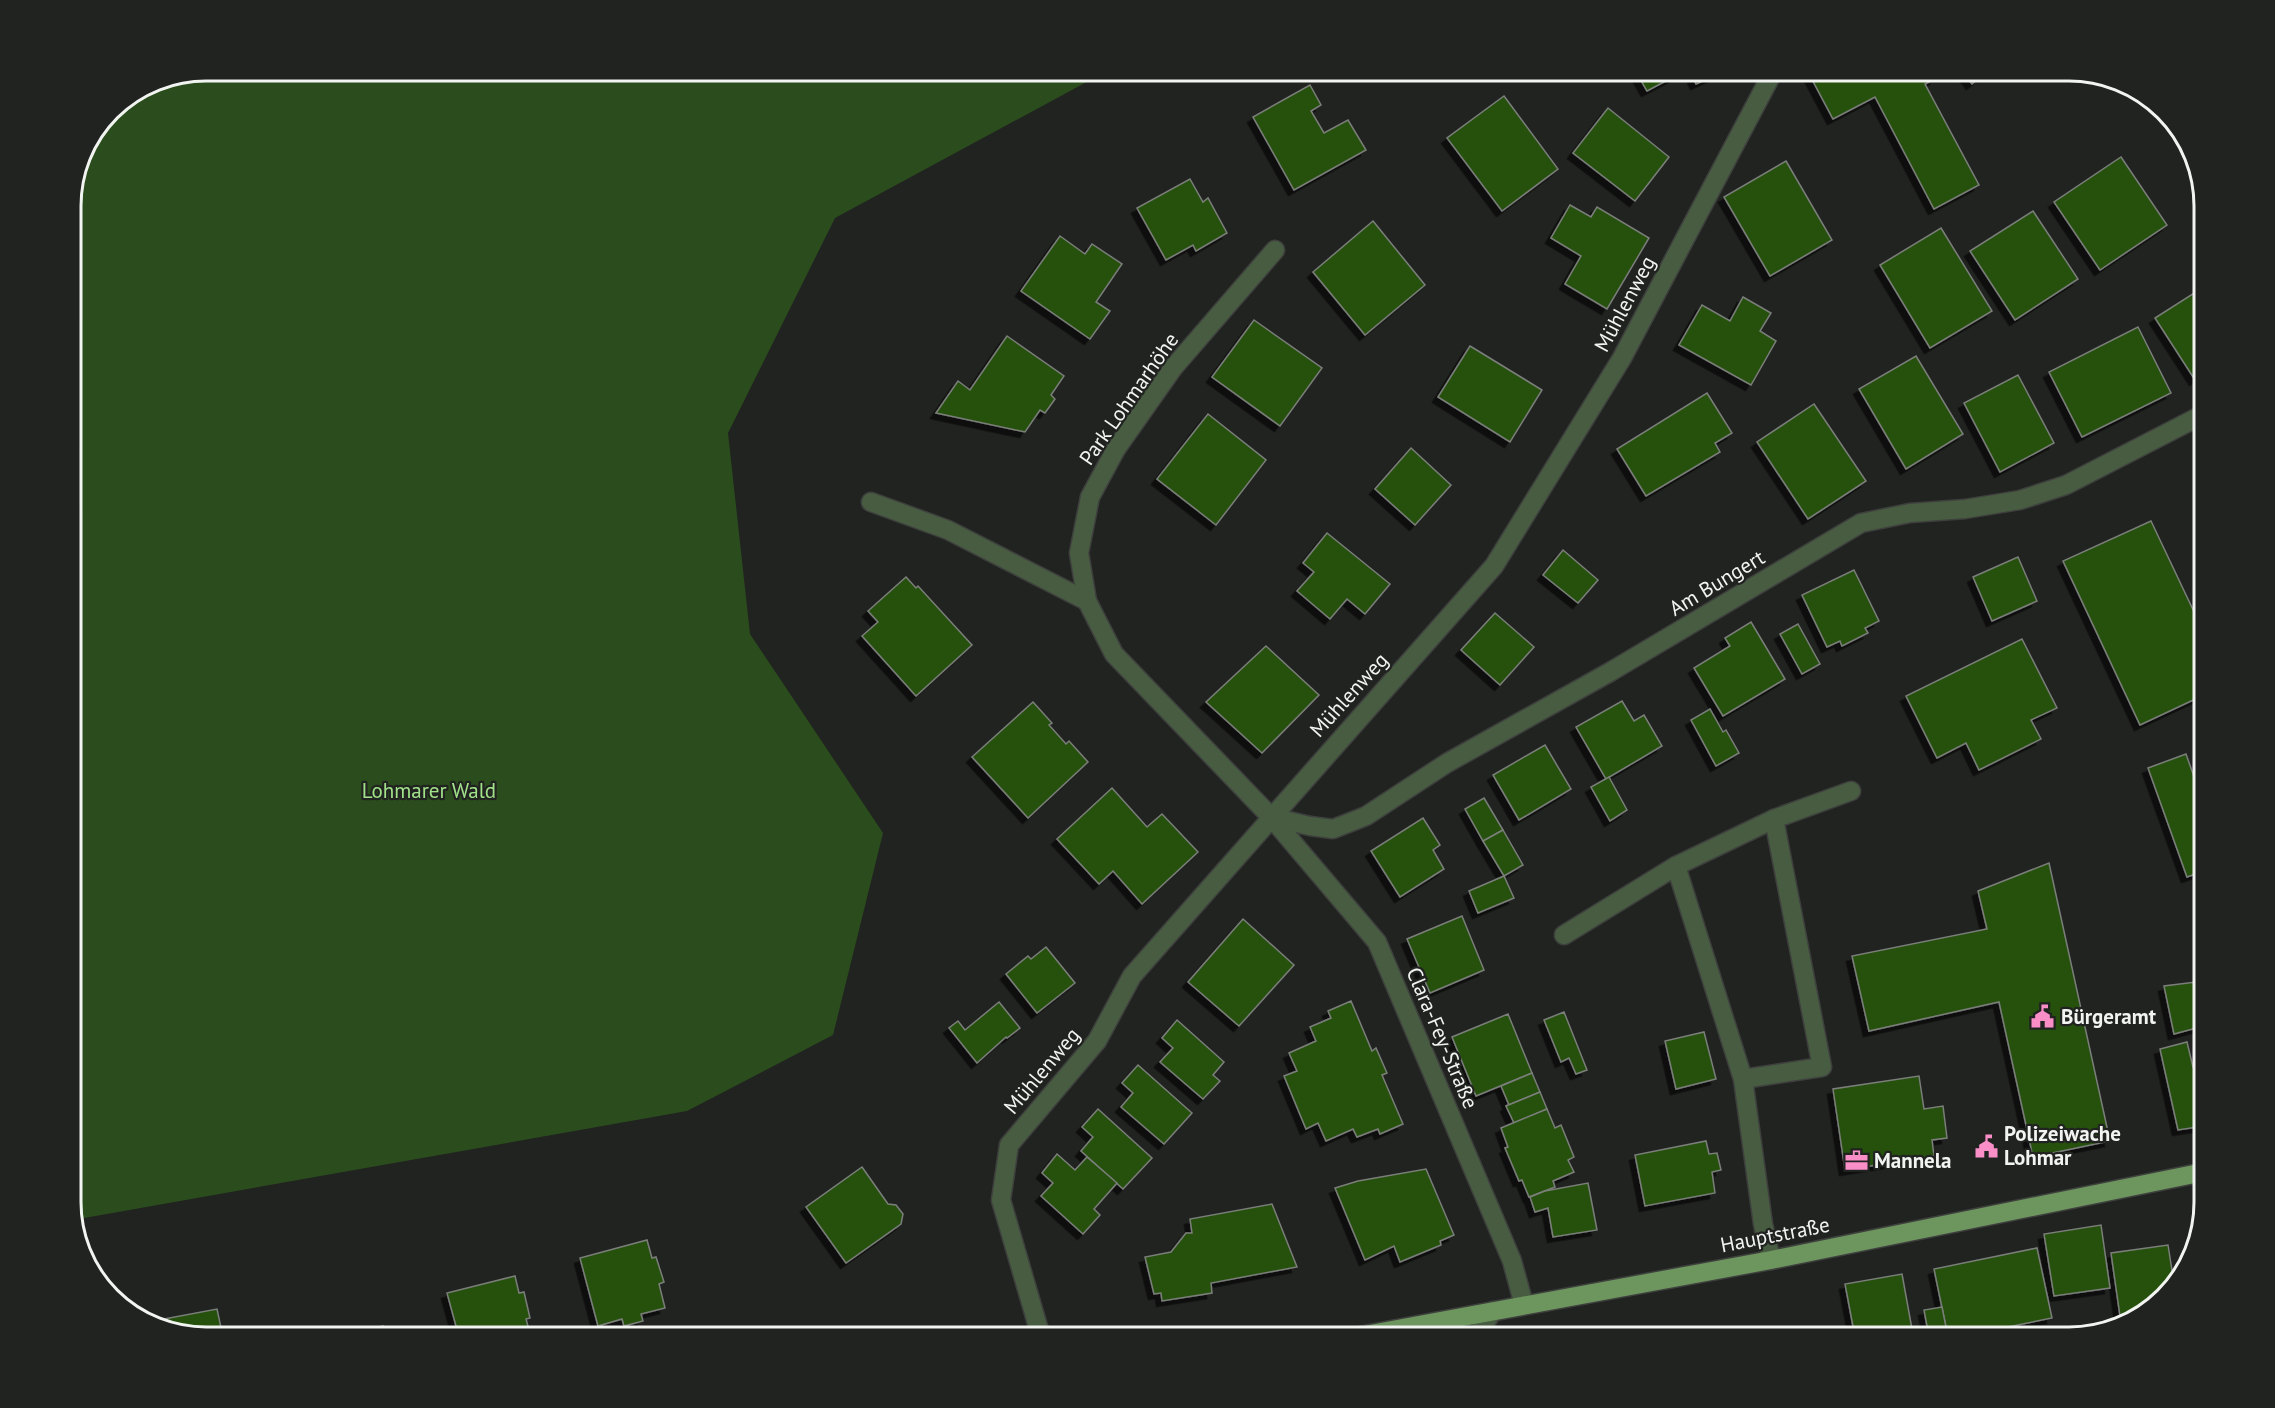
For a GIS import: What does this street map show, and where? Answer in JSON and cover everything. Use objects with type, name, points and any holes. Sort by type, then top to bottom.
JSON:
[{"type":"main road","name":"Hauptstraße","points":[[1428,1327],[1493,1311],[1771,1260],[2194,1174]]},
{"type":"street","name":"Mühlenweg","points":[[1038,1327],[1001,1200],[1009,1146],[1097,1041],[1132,976],[1494,566],[1622,358],[1768,81]]},
{"type":"street","name":"Park Lohmarhöhe","points":[[1271,817],[1114,654],[1087,601],[1079,553],[1090,497],[1116,449],[1173,368],[1275,250]]},
{"type":"street","name":"Am Bungert","points":[[1271,817],[1334,829],[1365,816],[1447,763],[1610,672],[1861,523],[1910,513],[1965,509],[2020,500],[2057,488],[2194,419]]},
{"type":"street","points":[[871,502],[948,530],[1087,601]]},
{"type":"street","points":[[1564,935],[1676,866],[1774,819],[1851,791]]},
{"type":"street","name":"Clara-Fey-Straße","points":[[1271,817],[1377,942],[1512,1261],[1524,1305]]},
{"type":"street","points":[[1743,1079],[1822,1067],[1774,819]]},
{"type":"street","points":[[1676,866],[1743,1079],[1771,1260]]},
{"type":"street","points":[[1482,1327],[1493,1311]]},
{"type":"green space","name":"Lohmarer Wald","points":[[206,81],[1088,81],[835,218],[728,433],[750,634],[883,833],[833,1035],[687,1111],[82,1218],[81,197],[85,173],[102,136],[123,112],[150,94],[173,85]]},
{"type":"building","points":[[1641,81],[1666,81],[1647,91]]},
{"type":"building","points":[[1813,81],[1931,81],[1925,84],[1979,185],[1934,209],[1875,97],[1833,119]]},
{"type":"building","points":[[1310,85],[1321,105],[1311,111],[1324,133],[1348,120],[1366,150],[1294,190],[1253,117]]},
{"type":"building","points":[[1504,96],[1558,169],[1502,211],[1447,138]]},
{"type":"building","points":[[1608,108],[1669,157],[1635,201],[1573,153]]},
{"type":"building","points":[[2121,157],[2167,225],[2100,270],[2054,202]]},
{"type":"building","points":[[1786,161],[1832,240],[1770,276],[1724,197]]},
{"type":"building","points":[[1190,179],[1203,202],[1208,198],[1227,233],[1196,251],[1193,245],[1166,260],[1137,208]]},
{"type":"building","points":[[1570,205],[1591,217],[1597,207],[1649,238],[1607,309],[1565,284],[1581,256],[1551,238]]},
{"type":"building","points":[[2033,211],[2078,279],[2015,320],[1970,251]]},
{"type":"building","points":[[1373,221],[1425,285],[1365,335],[1313,272]]},
{"type":"building","points":[[1941,228],[1992,311],[1930,348],[1880,265]]},
{"type":"building","points":[[1060,236],[1085,254],[1092,244],[1122,264],[1096,302],[1110,311],[1090,339],[1021,291]]},
{"type":"building","points":[[2194,293],[2194,378],[2155,318]]},
{"type":"building","points":[[1743,297],[1771,313],[1760,331],[1776,341],[1751,385],[1679,345],[1702,305],[1730,321]]},
{"type":"building","points":[[1254,320],[1322,368],[1280,426],[1212,377]]},
{"type":"building","points":[[2138,327],[2171,393],[2082,437],[2049,372]]},
{"type":"building","points":[[1007,336],[1064,376],[1051,395],[1055,399],[1045,413],[1040,410],[1025,432],[936,413],[958,381],[970,390]]},
{"type":"building","points":[[1470,346],[1542,390],[1510,442],[1438,397]]},
{"type":"building","points":[[1916,356],[1963,434],[1906,469],[1859,389]]},
{"type":"building","points":[[2018,375],[2054,443],[2000,472],[1964,403]]},
{"type":"building","points":[[1707,393],[1732,433],[1715,443],[1720,452],[1646,496],[1617,449]]},
{"type":"building","points":[[1814,404],[1866,481],[1808,519],[1757,442]]},
{"type":"building","points":[[1208,414],[1266,460],[1216,525],[1157,479]]},
{"type":"building","points":[[1411,448],[1451,485],[1415,525],[1375,489]]},
{"type":"building","points":[[2151,521],[2194,612],[2194,700],[2140,725],[2063,561]]},
{"type":"building","points":[[1327,533],[1390,584],[1365,614],[1347,599],[1330,619],[1297,591],[1314,572],[1303,563]]},
{"type":"building","points":[[1563,550],[1598,580],[1578,603],[1543,575]]},
{"type":"building","points":[[2018,557],[2037,601],[1992,621],[1973,577]]},
{"type":"building","points":[[1854,570],[1879,621],[1865,628],[1868,633],[1842,646],[1840,641],[1827,647],[1802,595]]},
{"type":"building","points":[[906,577],[916,588],[918,586],[972,645],[916,696],[862,636],[878,622],[868,611]]},
{"type":"building","points":[[1495,613],[1534,647],[1500,685],[1461,650]]},
{"type":"building","points":[[1751,622],[1785,679],[1723,716],[1694,668],[1730,646],[1725,638]]},
{"type":"building","points":[[1798,624],[1820,664],[1802,674],[1780,634]]},
{"type":"building","points":[[2022,639],[2057,708],[2031,720],[2041,739],[1979,770],[1966,743],[1937,758],[1906,696]]},
{"type":"building","points":[[1266,646],[1319,695],[1262,753],[1206,702]]},
{"type":"building","points":[[1622,701],[1634,721],[1644,715],[1662,746],[1606,779],[1576,727]]},
{"type":"building","points":[[1033,702],[1052,723],[1049,725],[1066,744],[1069,741],[1088,762],[1028,818],[972,757]]},
{"type":"building","points":[[1710,709],[1723,732],[1726,730],[1739,753],[1716,766],[1691,720]]},
{"type":"building","points":[[1545,745],[1571,789],[1519,820],[1493,775]]},
{"type":"building","points":[[2186,754],[2194,777],[2194,875],[2187,877],[2148,768]]},
{"type":"building","points":[[1609,777],[1627,810],[1610,821],[1591,787]]},
{"type":"building","points":[[1112,788],[1147,827],[1162,814],[1198,852],[1142,904],[1113,871],[1099,884],[1057,839]]},
{"type":"building","points":[[1484,798],[1503,830],[1483,841],[1465,809]]},
{"type":"building","points":[[1423,818],[1440,845],[1433,850],[1444,869],[1400,897],[1371,851]]},
{"type":"building","points":[[1503,830],[1523,865],[1504,876],[1483,841]]},
{"type":"building","name":"Bürgeramt","points":[[2049,863],[2110,1141],[2033,1157],[1999,1002],[1869,1031],[1852,956],[1987,929],[1978,891]]},
{"type":"building","points":[[1504,876],[1514,898],[1478,913],[1469,891]]},
{"type":"building","points":[[1462,916],[1484,970],[1430,993],[1407,939]]},
{"type":"building","points":[[1243,919],[1294,965],[1239,1026],[1188,982]]},
{"type":"building","points":[[1046,947],[1075,983],[1037,1013],[1006,974],[1028,956],[1031,959]]},
{"type":"building","points":[[2194,982],[2194,1029],[2174,1034],[2164,986]]},
{"type":"building","points":[[1351,1001],[1372,1051],[1376,1048],[1387,1073],[1382,1075],[1403,1124],[1380,1134],[1378,1129],[1357,1137],[1353,1129],[1326,1141],[1318,1123],[1306,1129],[1284,1076],[1297,1071],[1289,1053],[1316,1041],[1310,1027],[1331,1018],[1328,1011]]},
{"type":"building","points":[[999,1002],[1020,1028],[1006,1037],[977,1063],[949,1028],[958,1021],[965,1030]]},
{"type":"building","points":[[1564,1012],[1587,1070],[1576,1074],[1569,1058],[1561,1062],[1544,1020]]},
{"type":"building","points":[[1508,1014],[1532,1073],[1476,1096],[1452,1037]]},
{"type":"building","points":[[1177,1020],[1224,1062],[1213,1075],[1220,1081],[1203,1099],[1160,1062],[1173,1048],[1162,1038]]},
{"type":"building","points":[[1704,1032],[1716,1079],[1676,1089],[1665,1041]]},
{"type":"building","points":[[2187,1042],[2194,1067],[2194,1128],[2178,1130],[2160,1049]]},
{"type":"building","points":[[1138,1065],[1192,1113],[1164,1144],[1121,1107],[1133,1093],[1122,1083]]},
{"type":"building","points":[[1532,1073],[1540,1092],[1509,1105],[1501,1086]]},
{"type":"building","points":[[1919,1076],[1924,1109],[1943,1106],[1947,1138],[1932,1140],[1934,1156],[1845,1170],[1833,1089]]},
{"type":"building","points":[[1540,1092],[1547,1109],[1514,1123],[1506,1106]]},
{"type":"building","points":[[1098,1109],[1152,1158],[1123,1189],[1081,1151],[1093,1137],[1082,1127]]},
{"type":"building","points":[[1547,1109],[1555,1128],[1561,1125],[1574,1157],[1568,1160],[1574,1172],[1553,1181],[1555,1187],[1529,1197],[1522,1180],[1519,1181],[1505,1148],[1508,1147],[1501,1128]]},
{"type":"building","points":[[1706,1141],[1709,1154],[1717,1153],[1721,1170],[1712,1172],[1715,1193],[1645,1206],[1635,1155]]},
{"type":"building","points":[[1057,1154],[1075,1170],[1087,1157],[1117,1183],[1094,1209],[1100,1215],[1083,1234],[1041,1196],[1053,1183],[1042,1173]]},
{"type":"building","points":[[862,1167],[888,1204],[896,1205],[903,1214],[901,1224],[846,1263],[806,1207]]},
{"type":"building","points":[[1426,1169],[1454,1235],[1440,1241],[1441,1245],[1400,1262],[1394,1246],[1365,1260],[1335,1188],[1358,1181]]},
{"type":"building","points":[[1588,1183],[1597,1230],[1553,1237],[1548,1208],[1535,1212],[1530,1197],[1545,1191]]},
{"type":"building","points":[[1272,1204],[1297,1267],[1211,1283],[1212,1293],[1162,1301],[1161,1293],[1154,1294],[1145,1257],[1171,1252],[1186,1233],[1192,1233],[1190,1219]]},
{"type":"building","points":[[2101,1225],[2110,1288],[2054,1296],[2044,1234]]},
{"type":"building","points":[[647,1240],[652,1258],[656,1257],[664,1282],[659,1284],[665,1308],[641,1314],[643,1321],[624,1326],[622,1319],[598,1326],[580,1258]]},
{"type":"building","points":[[2168,1245],[2172,1272],[2158,1291],[2120,1316],[2111,1253]]},
{"type":"building","points":[[2037,1248],[2052,1318],[2008,1327],[1946,1327],[1934,1269]]},
{"type":"building","points":[[1902,1274],[1912,1327],[1853,1327],[1845,1284]]},
{"type":"building","points":[[515,1276],[519,1293],[524,1292],[530,1318],[526,1319],[528,1327],[456,1327],[447,1293]]},
{"type":"building","points":[[1942,1307],[1946,1327],[1927,1327],[1924,1310]]},
{"type":"building","points":[[217,1309],[221,1327],[189,1326],[162,1319]]},
{"type":"place","name":"Bürgeramt","points":[[2043,1017]]},
{"type":"place","name":"Polizeiwache Lohmar","points":[[1986,1146]]},
{"type":"place","name":"Mannela","points":[[1856,1161]]}]
